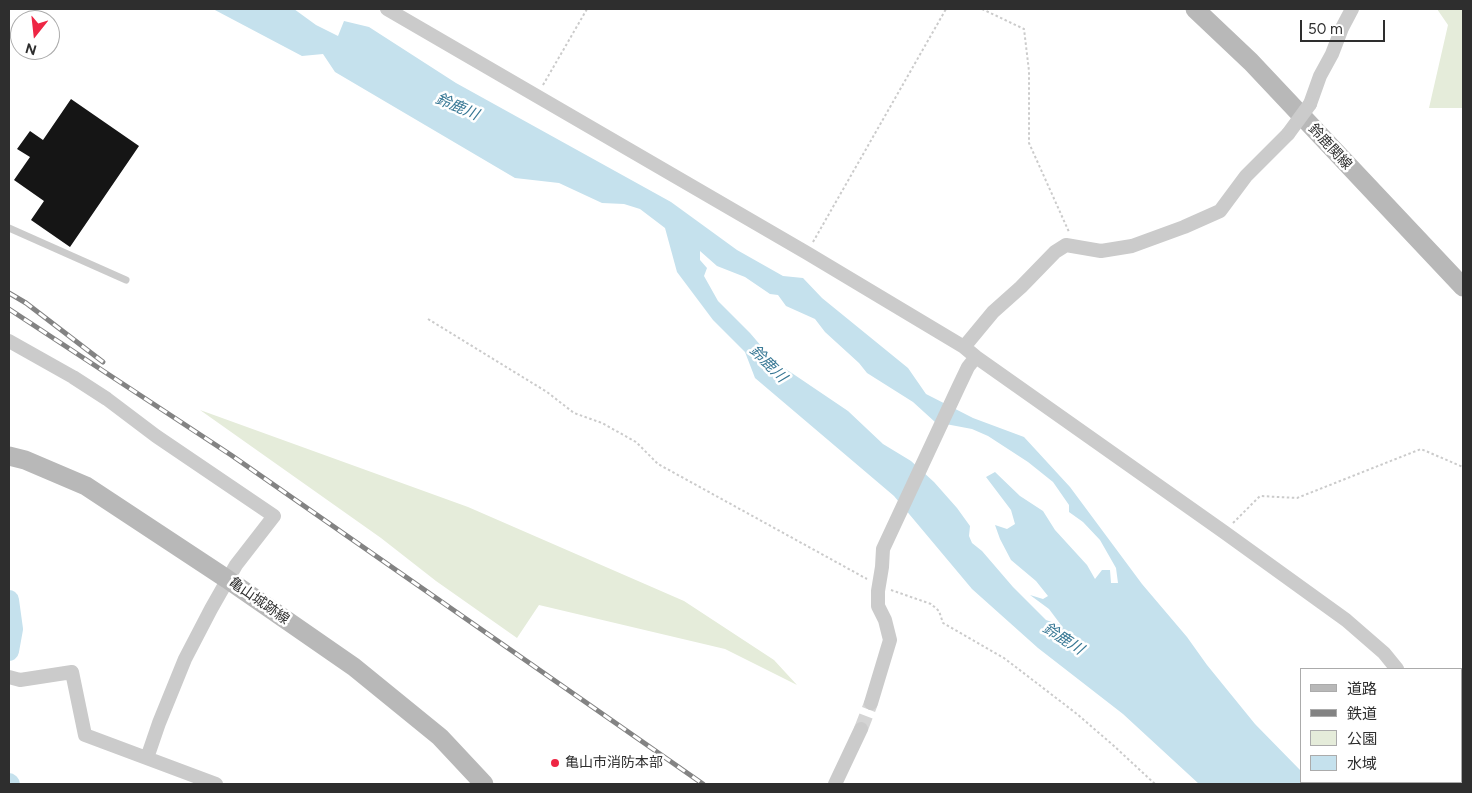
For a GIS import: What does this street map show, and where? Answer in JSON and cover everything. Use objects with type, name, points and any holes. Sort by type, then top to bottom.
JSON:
[{"type":"main road","name":"鈴鹿関線","points":[[1195,9],[1251,62],[1463,287]]},
{"type":"main road","name":"亀山城跡線","points":[[9,456],[25,460],[86,486],[227,579],[354,667],[440,737],[484,784]]},
{"type":"street","points":[[388,9],[536,97],[807,253],[964,347],[972,362],[1224,532],[1346,620],[1384,652],[1396,668]]},
{"type":"street","points":[[964,347],[993,312],[1021,287],[1055,252],[1066,245],[1101,251],[1132,246],[1184,228],[1220,211],[1246,176],[1288,134],[1310,104],[1320,76],[1352,9]]},
{"type":"street","points":[[9,341],[66,372],[107,399],[156,436],[274,516],[227,579],[185,659],[159,723],[148,758]]},
{"type":"street","points":[[871,703],[890,640],[885,620],[878,606],[883,549],[972,362]]},
{"type":"street","points":[[10,678],[20,680],[72,672],[85,735],[216,784]]},
{"type":"street","points":[[836,784],[861,729]]},
{"type":"lane","points":[[9,228],[126,280]]},
{"type":"path","points":[[536,97],[587,9]]},
{"type":"path","points":[[807,253],[946,9]]},
{"type":"path","points":[[982,9],[1024,29],[1028,71],[1029,143],[1075,246]]},
{"type":"path","points":[[428,319],[547,392],[574,413],[602,423],[636,442],[658,464],[879,585],[930,604],[939,611],[943,623],[1004,658],[1077,714],[1155,784]]},
{"type":"path","points":[[1224,532],[1260,496],[1297,498],[1421,449],[1463,467]]},
{"type":"green space","points":[[1437,9],[1463,9],[1463,108],[1429,108],[1448,25]]},
{"type":"green space","points":[[200,410],[468,507],[684,601],[774,660],[797,685],[725,649],[539,605],[517,638],[436,581],[381,538]]},
{"type":"water","name":"鈴鹿川","points":[[213,9],[294,9],[316,25],[338,36],[344,21],[369,27],[456,83],[671,202],[737,250],[783,276],[803,278],[822,298],[908,368],[926,394],[973,418],[1024,437],[1070,487],[1142,584],[1187,637],[1255,724],[1300,770],[1300,783],[1313,784],[1199,784],[1123,714],[1038,648],[972,589],[894,496],[755,378],[745,352],[713,320],[677,272],[665,228],[640,209],[624,204],[602,203],[559,183],[515,178],[335,72],[323,54],[302,56]],"holes":[[[700,251],[717,266],[745,277],[770,294],[778,295],[786,306],[815,319],[825,332],[859,363],[867,373],[913,402],[935,422],[972,429],[988,436],[1028,462],[1053,482],[1069,505],[1069,512],[1083,522],[1100,540],[1116,568],[1118,583],[1111,583],[1110,570],[1102,570],[1095,579],[1087,565],[1055,530],[1043,511],[1020,496],[995,472],[986,477],[1011,510],[1015,524],[1007,529],[995,525],[1011,560],[1036,581],[1048,596],[1043,599],[1030,595],[1049,609],[1061,625],[1046,620],[1013,587],[982,551],[972,543],[969,536],[970,526],[934,482],[911,461],[883,444],[848,411],[774,361],[750,333],[718,301],[704,276],[707,268],[700,260]]]},
{"type":"building","points":[[71,99],[139,146],[70,247],[31,220],[44,201],[14,180],[30,157],[17,149],[30,131],[43,140]]},
{"type":"waterway","points":[[9,600],[13,629],[9,651]]},
{"type":"tunnel","points":[[861,729],[871,703]]},
{"type":"railway","points":[[9,293],[26,303],[103,362]]},
{"type":"railway","points":[[9,309],[231,455],[703,784]]},
{"type":"place","name":"亀山市消防本部","points":[[555,763]]}]
